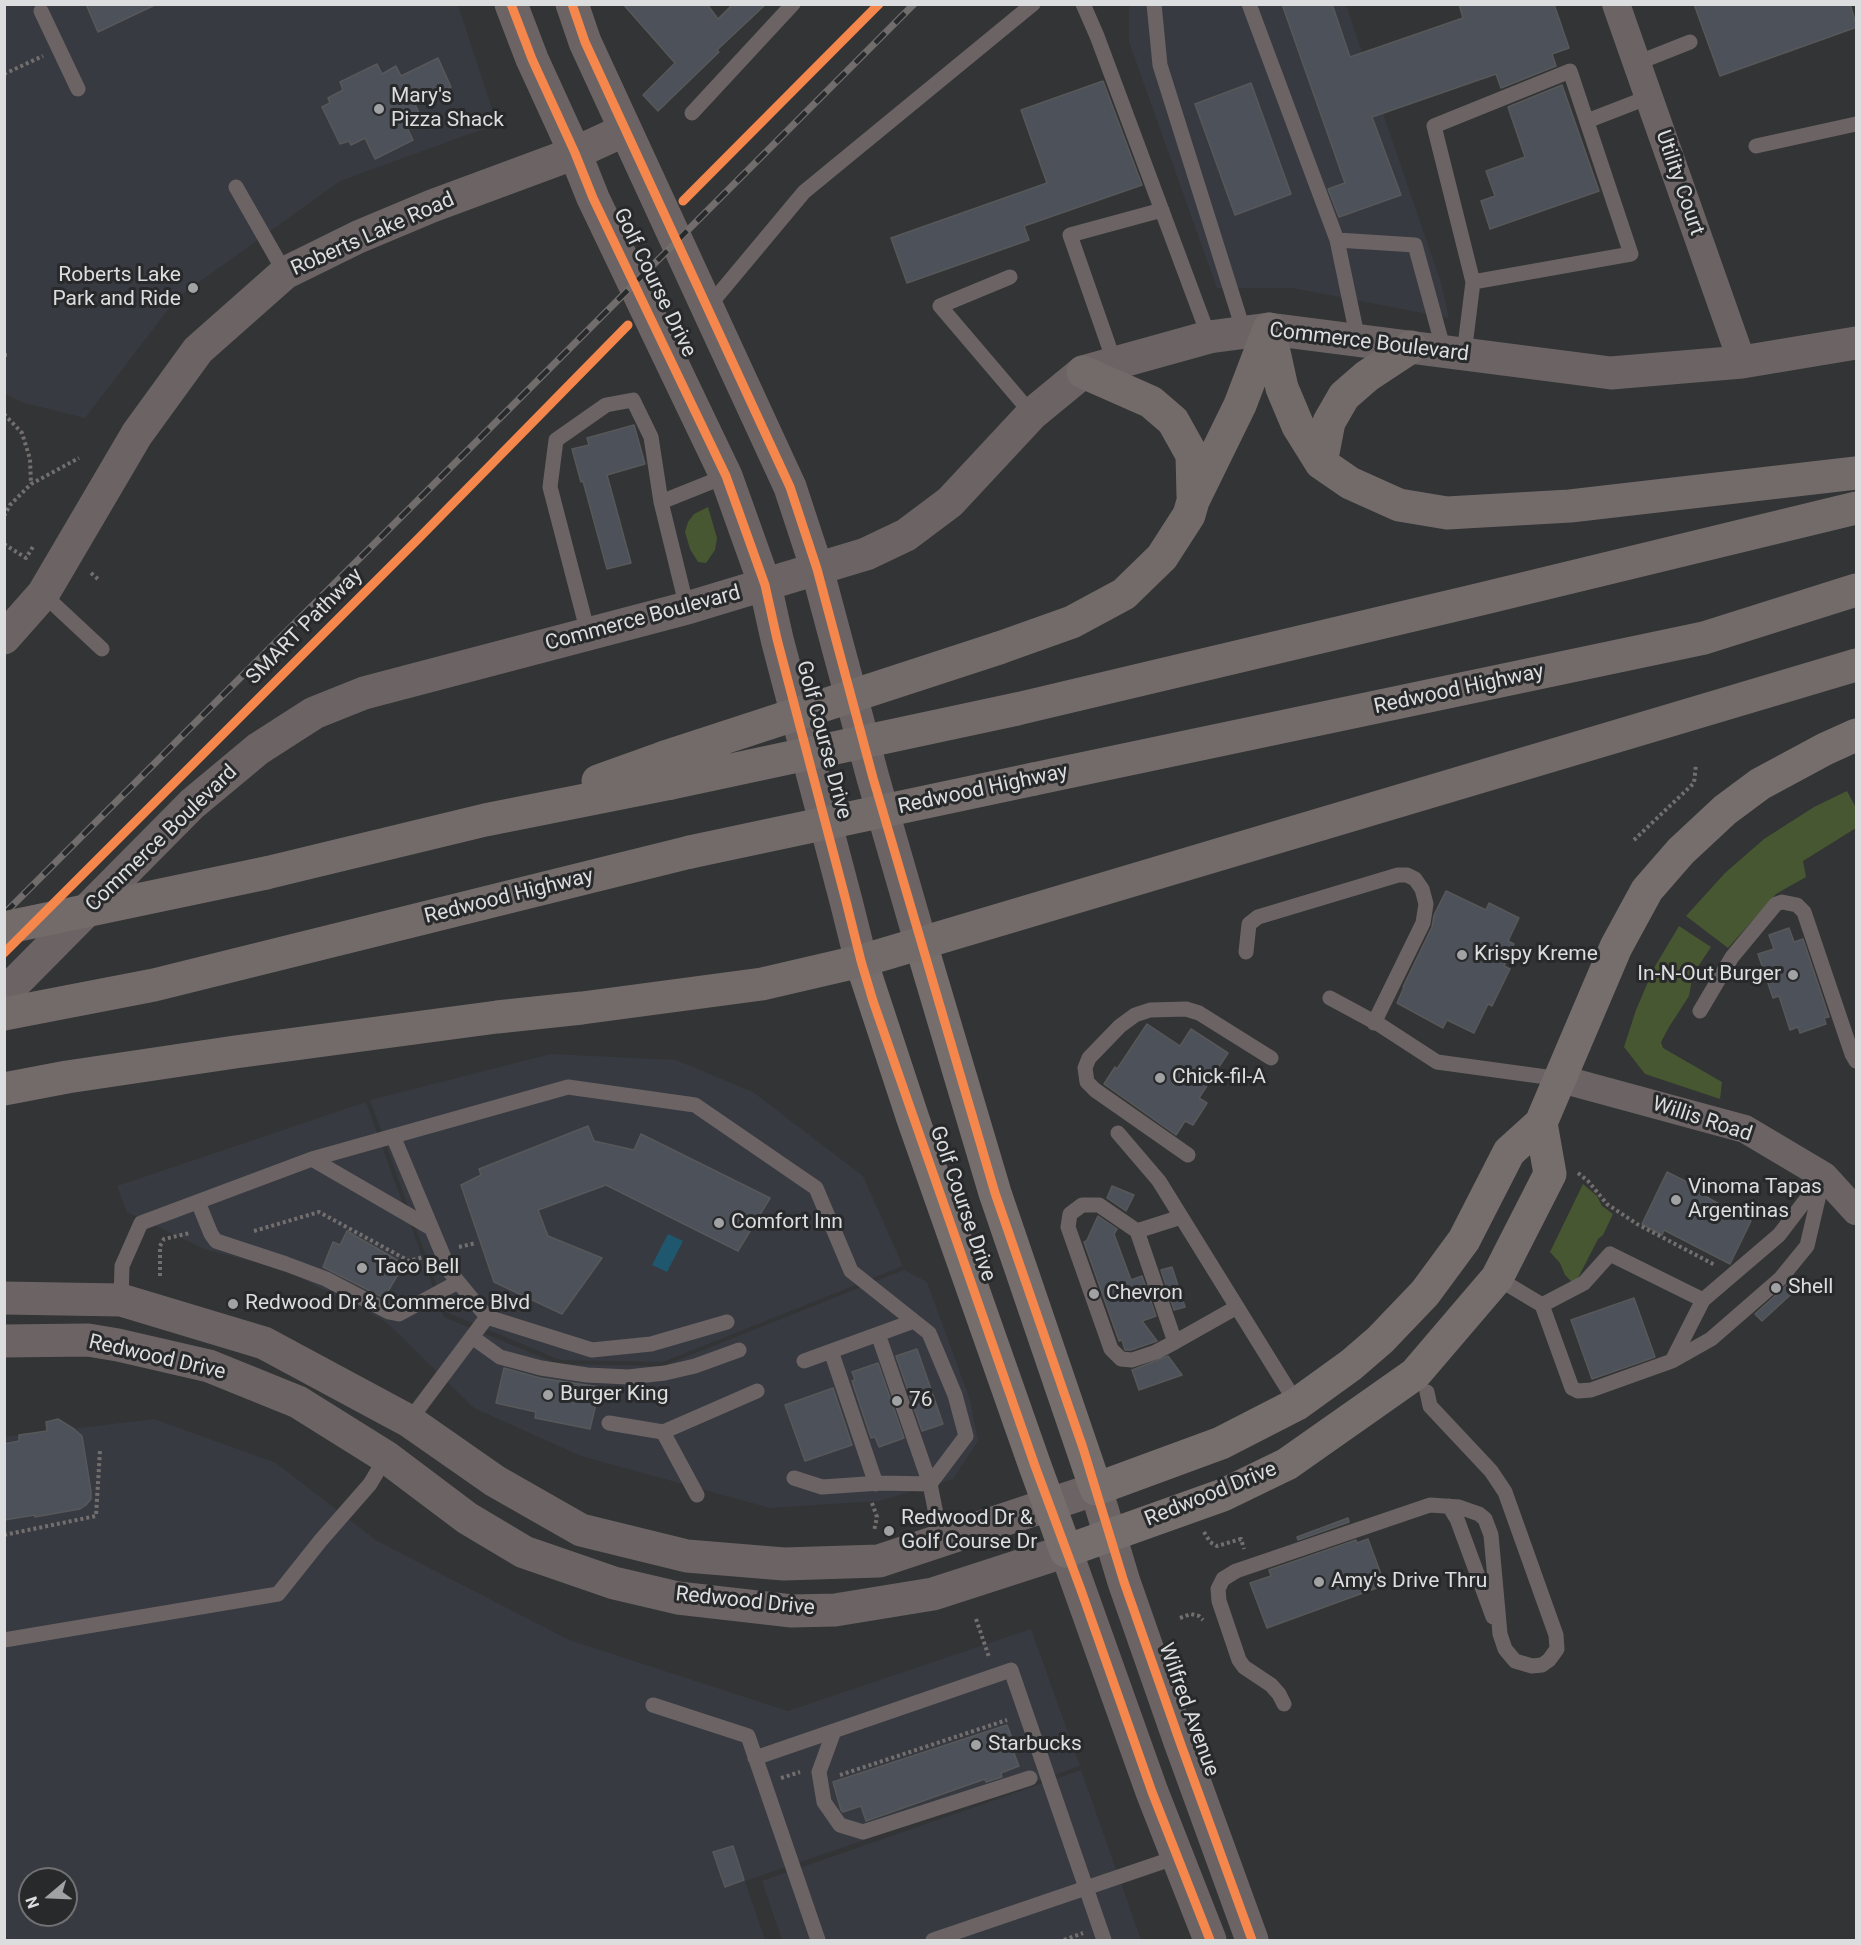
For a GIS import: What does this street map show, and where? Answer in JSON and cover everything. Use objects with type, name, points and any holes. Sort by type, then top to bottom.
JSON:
[{"type":"highway","points":[[1257,331],[1298,426],[1321,463],[1350,483],[1399,505],[1446,513],[1570,506],[1857,473]]},
{"type":"highway","points":[[4,928],[266,873],[485,820],[668,770],[1072,622],[1124,594],[1162,557],[1189,515],[1193,501],[1240,405],[1257,331]]},
{"type":"highway","points":[[1321,463],[1329,422],[1344,396],[1367,376],[1411,347]]},
{"type":"highway","points":[[1083,372],[1151,402],[1173,421],[1192,454],[1193,501]]},
{"type":"highway","points":[[668,770],[1017,709],[1857,507]]},
{"type":"highway","name":"Redwood Highway","points":[[4,1014],[154,985],[690,852],[1704,638],[1857,590]]},
{"type":"highway","points":[[4,1089],[67,1077],[486,1018],[582,1008],[762,984],[861,961],[921,944],[1857,665]]},
{"type":"main road","name":"Redwood Drive","points":[[1096,1489],[1221,1443],[1298,1404],[1351,1365],[1380,1340],[1425,1293],[1464,1240],[1509,1152],[1541,1123],[1616,947],[1647,890],[1681,851],[1725,810],[1760,784],[1825,749],[1854,742]]},
{"type":"main road","name":"Golf Course Drive","points":[[921,944],[995,1193],[1096,1489]]},
{"type":"main road","name":"Golf Course Drive","points":[[861,961],[913,1119],[1049,1505]]},
{"type":"main road","name":"Redwood Drive","points":[[1066,1551],[1223,1495],[1287,1464],[1415,1374],[1497,1278],[1550,1174],[1541,1123]]},
{"type":"main road","points":[[1049,1505],[1066,1551]]},
{"type":"street","name":"Golf Course Drive","points":[[511,4],[532,59],[593,198],[726,476],[765,585],[861,961]]},
{"type":"street","name":"Golf Course Drive","points":[[572,4],[585,42],[790,487],[817,569],[870,767],[921,944]]},
{"type":"street","name":"Utility Court","points":[[1616,4],[1742,362]]},
{"type":"street","name":"Roberts Lake Road","points":[[4,638],[43,594],[137,434],[198,350],[285,273],[358,237],[432,206],[575,153],[625,130]]},
{"type":"street","name":"Commerce Boulevard","points":[[4,994],[192,804],[258,749],[314,713],[364,693],[687,608],[866,554],[906,535],[950,502],[1032,414],[1083,372],[1209,337],[1257,331],[1358,340],[1611,373],[1742,362],[1857,343]]},
{"type":"street","name":"Willis Road","points":[[1561,1079],[1745,1129],[1824,1176],[1857,1211]]},
{"type":"street","name":"Redwood Drive","points":[[4,1298],[121,1300],[264,1343],[409,1421],[495,1481],[581,1530],[687,1556],[784,1564],[879,1561],[1096,1489]]},
{"type":"street","points":[[118,1345],[121,1300]]},
{"type":"street","name":"Redwood Drive","points":[[4,1341],[88,1340],[209,1366],[298,1401],[386,1457],[467,1518],[524,1552],[614,1583],[678,1598],[792,1611],[835,1610],[933,1594],[1066,1551]]},
{"type":"street","points":[[386,1457],[409,1421]]},
{"type":"street","name":"Wilfred Avenue","points":[[1096,1489],[1124,1582],[1252,1941]]},
{"type":"street","points":[[1066,1551],[1152,1792],[1210,1941]]},
{"type":"street","points":[[678,1598],[687,1556]]},
{"type":"lane","points":[[692,113],[793,4]]},
{"type":"lane","points":[[708,307],[804,192],[1033,4]]},
{"type":"lane","points":[[1083,4],[1209,337]]},
{"type":"lane","points":[[1154,4],[1160,64],[1257,331]]},
{"type":"lane","points":[[1249,4],[1337,240],[1358,340]]},
{"type":"lane","points":[[41,11],[78,89]]},
{"type":"lane","points":[[1637,63],[1690,42]]},
{"type":"lane","points":[[1454,352],[1473,282],[1434,126],[1570,71],[1631,254],[1473,282]]},
{"type":"lane","points":[[1587,121],[1649,97]]},
{"type":"lane","points":[[1756,146],[1857,124]]},
{"type":"lane","points":[[236,187],[285,273]]},
{"type":"lane","points":[[1115,364],[1070,235],[1162,210]]},
{"type":"lane","points":[[1337,240],[1415,245],[1454,352]]},
{"type":"lane","points":[[1010,277],[940,306],[1032,414]]},
{"type":"lane","points":[[588,633],[550,487],[556,440],[606,405],[633,400],[651,437],[661,502],[687,608]]},
{"type":"lane","points":[[661,502],[726,476]]},
{"type":"lane","points":[[43,594],[102,649]]},
{"type":"lane","points":[[1246,952],[1249,924],[1258,917],[1407,874],[1415,879],[1422,889],[1426,904],[1423,923],[1374,1023]]},
{"type":"lane","points":[[1700,1011],[1732,957],[1776,904],[1782,902],[1797,905],[1804,912],[1852,1054],[1857,1061]]},
{"type":"lane","points":[[1330,998],[1437,1062],[1561,1079]]},
{"type":"lane","points":[[1188,1155],[1095,1090],[1087,1082],[1085,1068],[1089,1058],[1120,1026],[1135,1015],[1150,1011],[1186,1009],[1199,1013],[1270,1058]]},
{"type":"lane","points":[[121,1300],[122,1266],[141,1223],[312,1159],[568,1087],[695,1105],[816,1188],[851,1271],[929,1333],[955,1395],[966,1437],[930,1484],[872,1490],[822,1487],[794,1478]]},
{"type":"lane","points":[[1118,1133],[1159,1181],[1298,1404]]},
{"type":"lane","points":[[393,1136],[450,1272],[487,1317],[592,1350],[651,1344],[727,1322]]},
{"type":"lane","points":[[312,1159],[431,1228]]},
{"type":"lane","points":[[1672,1361],[1703,1300],[1779,1235],[1824,1176]]},
{"type":"lane","points":[[1497,1278],[1542,1305],[1572,1388],[1578,1391],[1591,1390],[1672,1361],[1711,1339],[1780,1279],[1807,1246],[1824,1176]]},
{"type":"lane","points":[[198,1202],[208,1229],[216,1241],[326,1279],[389,1312],[399,1314],[458,1282]]},
{"type":"lane","points":[[1174,1342],[1137,1231],[1099,1205],[1082,1204],[1070,1214],[1068,1227],[1111,1350],[1121,1359],[1132,1360],[1156,1352],[1174,1342],[1237,1307]]},
{"type":"lane","points":[[1137,1231],[1181,1217]]},
{"type":"lane","points":[[1542,1305],[1584,1283],[1610,1254],[1703,1300]]},
{"type":"lane","points":[[409,1421],[487,1317]]},
{"type":"lane","points":[[804,1361],[914,1321]]},
{"type":"lane","points":[[878,1334],[930,1484],[941,1539]]},
{"type":"lane","points":[[472,1337],[500,1357],[586,1375],[628,1377],[665,1373],[695,1366],[738,1350]]},
{"type":"lane","points":[[831,1351],[872,1490]]},
{"type":"lane","points":[[609,1423],[663,1432],[757,1391]]},
{"type":"lane","points":[[1427,1392],[1430,1406],[1491,1471],[1505,1492],[1556,1635],[1557,1649],[1542,1665],[1523,1665],[1515,1661],[1505,1649],[1457,1519],[1449,1506]]},
{"type":"lane","points":[[663,1432],[697,1495]]},
{"type":"lane","points":[[4,1640],[278,1594],[370,1484],[386,1457]]},
{"type":"lane","points":[[1284,1704],[1271,1685],[1250,1671],[1239,1660],[1219,1601],[1218,1589],[1223,1579],[1236,1570],[1410,1511],[1430,1505],[1449,1506],[1459,1507],[1483,1516],[1489,1526],[1494,1558],[1500,1634]]},
{"type":"lane","points":[[755,1758],[1011,1670],[1104,1941]]},
{"type":"lane","points":[[653,1705],[748,1736],[818,1941]]},
{"type":"lane","points":[[834,1731],[819,1772],[824,1802],[840,1825],[863,1832],[1030,1778]]},
{"type":"lane","points":[[933,1941],[1178,1857]]},
{"type":"path","points":[[4,74],[43,55]]},
{"type":"path","points":[[4,414],[22,433],[30,459],[31,484]]},
{"type":"path","points":[[4,516],[10,505],[31,484],[79,459]]},
{"type":"path","points":[[4,544],[26,558],[34,545]]},
{"type":"path","points":[[90,573],[98,579]]},
{"type":"path","points":[[1634,840],[1694,783],[1696,764]]},
{"type":"path","points":[[1577,1172],[1588,1181],[1607,1204],[1637,1224],[1715,1265]]},
{"type":"path","points":[[252,1232],[319,1212],[409,1261],[476,1243]]},
{"type":"path","points":[[160,1276],[160,1246],[164,1239],[208,1229]]},
{"type":"path","points":[[4,1535],[96,1516],[100,1450]]},
{"type":"path","points":[[872,1490],[877,1517],[874,1531]]},
{"type":"path","points":[[832,1777],[1010,1719]]},
{"type":"path","points":[[780,1778],[806,1769]]},
{"type":"shaded area","points":[[4,5],[458,5],[497,124],[340,181],[177,298],[85,418],[24,403],[5,394]]},
{"type":"shaded area","points":[[1129,5],[1346,5],[1441,283],[1449,318],[1293,288],[1217,288],[1129,42]]},
{"type":"shaded area","points":[[551,1054],[676,1060],[753,1092],[863,1176],[903,1266],[663,1362],[560,1360],[446,1312],[370,1100]]},
{"type":"shaded area","points":[[366,1102],[444,1317],[558,1364],[663,1366],[904,1270],[927,1282],[970,1400],[978,1441],[953,1479],[879,1501],[770,1508],[581,1456],[474,1408],[385,1321],[285,1270],[204,1249],[127,1212],[117,1186]]},
{"type":"shaded area","points":[[154,1419],[276,1463],[377,1541],[569,1640],[788,1711],[1031,1629],[1080,1766],[745,1881],[765,1940],[5,1940],[4,1437]]},
{"type":"shaded area","points":[[1081,1770],[1141,1940],[782,1940],[762,1881]]},
{"type":"green space","points":[[708,507],[717,538],[715,550],[706,563],[698,562],[690,549],[685,532],[694,514]]},
{"type":"green space","points":[[1847,791],[1856,808],[1856,828],[1803,861],[1806,877],[1776,894],[1728,948],[1686,916],[1725,873],[1764,839],[1814,807]]},
{"type":"green space","points":[[1679,926],[1711,947],[1693,974],[1689,996],[1661,1042],[1663,1048],[1722,1082],[1720,1099],[1645,1074],[1624,1047],[1636,1010],[1654,968]]},
{"type":"green space","points":[[1583,1184],[1597,1196],[1602,1206],[1613,1214],[1578,1278],[1572,1282],[1550,1252]]},
{"type":"water","points":[[668,1234],[683,1241],[667,1272],[652,1265]]},
{"type":"building","points":[[86,4],[157,4],[98,32]]},
{"type":"building","points":[[623,4],[707,4],[718,19],[733,4],[766,4],[717,50],[719,52],[658,111],[643,95],[675,63]]},
{"type":"building","points":[[1282,4],[1332,4],[1350,57],[1463,18],[1459,4],[1554,4],[1569,48],[1552,54],[1556,66],[1501,88],[1496,74],[1372,117],[1401,195],[1339,217],[1328,189],[1345,183]]},
{"type":"building","points":[[1694,4],[1850,4],[1857,27],[1720,76]]},
{"type":"building","points":[[438,58],[451,87],[415,104],[419,113],[404,121],[413,140],[375,159],[365,138],[351,145],[349,141],[340,144],[322,107],[330,103],[328,98],[343,90],[340,82],[377,64],[382,74],[396,66],[401,76]]},
{"type":"building","points":[[1103,81],[1142,185],[1024,226],[1029,240],[907,283],[891,238],[1047,183],[1021,110]]},
{"type":"building","points":[[1251,83],[1291,194],[1235,215],[1195,104]]},
{"type":"building","points":[[1562,85],[1599,191],[1490,229],[1481,201],[1495,196],[1486,171],[1525,157],[1508,107]]},
{"type":"building","points":[[634,425],[645,464],[607,475],[631,563],[607,569],[572,449],[589,445],[587,438]]},
{"type":"building","name":"Krispy Kreme","points":[[1446,891],[1486,910],[1489,903],[1519,918],[1508,941],[1514,944],[1504,966],[1510,969],[1492,1006],[1488,1004],[1474,1033],[1447,1020],[1443,1028],[1397,1003]]},
{"type":"building","name":"In-N-Out Burger","points":[[1789,928],[1794,942],[1803,939],[1829,1017],[1824,1018],[1826,1024],[1800,1033],[1798,1027],[1790,1030],[1779,996],[1773,998],[1758,954],[1774,949],[1769,935]]},
{"type":"building","name":"Chick-fil-A","points":[[1147,1024],[1180,1046],[1191,1029],[1228,1053],[1199,1098],[1207,1103],[1193,1125],[1185,1121],[1176,1135],[1104,1084],[1115,1067],[1117,1069]]},
{"type":"building","name":"Comfort Inn","points":[[588,1126],[594,1141],[634,1150],[641,1134],[770,1198],[738,1251],[606,1185],[538,1210],[548,1236],[602,1258],[562,1314],[494,1282],[461,1185],[481,1175],[479,1169]]},
{"type":"building","name":"Shell","points":[[1667,1172],[1703,1190],[1701,1194],[1751,1221],[1730,1264],[1664,1230],[1662,1235],[1642,1224]]},
{"type":"building","points":[[1112,1186],[1134,1195],[1126,1211],[1107,1198]]},
{"type":"building","points":[[1098,1216],[1117,1229],[1114,1234],[1131,1280],[1142,1276],[1156,1316],[1142,1321],[1157,1341],[1125,1350],[1122,1340],[1119,1341],[1084,1242]]},
{"type":"building","name":"Taco Bell","points":[[347,1231],[404,1264],[384,1298],[323,1267],[333,1242],[340,1245]]},
{"type":"building","points":[[1172,1267],[1185,1307],[1174,1310],[1161,1270]]},
{"type":"building","points":[[1794,1277],[1801,1285],[1762,1321],[1755,1314]]},
{"type":"building","points":[[1634,1298],[1655,1357],[1592,1379],[1571,1320]]},
{"type":"building","points":[[917,1349],[943,1424],[922,1431],[896,1356]]},
{"type":"building","points":[[1168,1356],[1182,1375],[1139,1390],[1132,1370]]},
{"type":"building","points":[[878,1363],[904,1438],[879,1447],[875,1437],[871,1438],[852,1381],[855,1380],[852,1372]]},
{"type":"building","name":"Burger King","points":[[504,1368],[540,1378],[600,1387],[590,1429],[535,1418],[536,1412],[496,1403]]},
{"type":"building","points":[[833,1388],[852,1445],[805,1461],[785,1405]]},
{"type":"building","points":[[58,1419],[82,1436],[91,1499],[80,1509],[4,1520],[4,1444],[19,1441],[19,1435],[47,1431],[46,1422]]},
{"type":"building","points":[[1348,1518],[1349,1522],[1298,1540],[1297,1537]]},
{"type":"building","name":"Amy's Drive Thru","points":[[1368,1539],[1385,1585],[1267,1628],[1250,1583],[1271,1576],[1269,1570],[1356,1540],[1357,1543]]},
{"type":"building","points":[[1007,1725],[1019,1766],[1001,1773],[1002,1777],[986,1782],[985,1779],[866,1821],[861,1806],[843,1812],[841,1810],[833,1782]]},
{"type":"building","points":[[733,1846],[744,1880],[725,1887],[713,1852]]},
{"type":"railway","points":[[4,914],[914,4]]},
{"type":"cycle path","points":[[511,4],[532,59],[593,198],[726,476],[765,585],[777,639],[873,1001],[1035,1466],[1152,1792],[1210,1940]]},
{"type":"cycle path","points":[[572,4],[585,42],[790,487],[817,569],[873,778],[995,1193],[1083,1448],[1124,1582],[1252,1940]]},
{"type":"cycle path","points":[[683,201],[879,4]]},
{"type":"cycle path","name":"SMART Pathway","points":[[4,953],[417,540],[628,325]]},
{"type":"place","name":"Mary's Pizza Shack","points":[[379,109]]},
{"type":"place","name":"Roberts Lake Park and Ride","points":[[193,288]]},
{"type":"place","name":"Krispy Kreme","points":[[1462,955]]},
{"type":"place","name":"In-N-Out Burger","points":[[1793,975]]},
{"type":"place","name":"Chick-fil-A","points":[[1160,1078]]},
{"type":"place","name":"Vinoma Tapas Argentinas","points":[[1676,1200]]},
{"type":"place","name":"Comfort Inn","points":[[719,1223]]},
{"type":"place","name":"Taco Bell","points":[[362,1268]]},
{"type":"place","name":"Shell","points":[[1776,1288]]},
{"type":"place","name":"Chevron","points":[[1094,1294]]},
{"type":"place","name":"Redwood Dr & Commerce Blvd","points":[[233,1304]]},
{"type":"place","name":"Burger King","points":[[548,1395]]},
{"type":"place","name":"76","points":[[897,1401]]},
{"type":"place","name":"Redwood Dr & Golf Course Dr","points":[[889,1531]]},
{"type":"place","name":"Amy's Drive Thru","points":[[1319,1582]]},
{"type":"place","name":"Starbucks","points":[[976,1745]]}]
